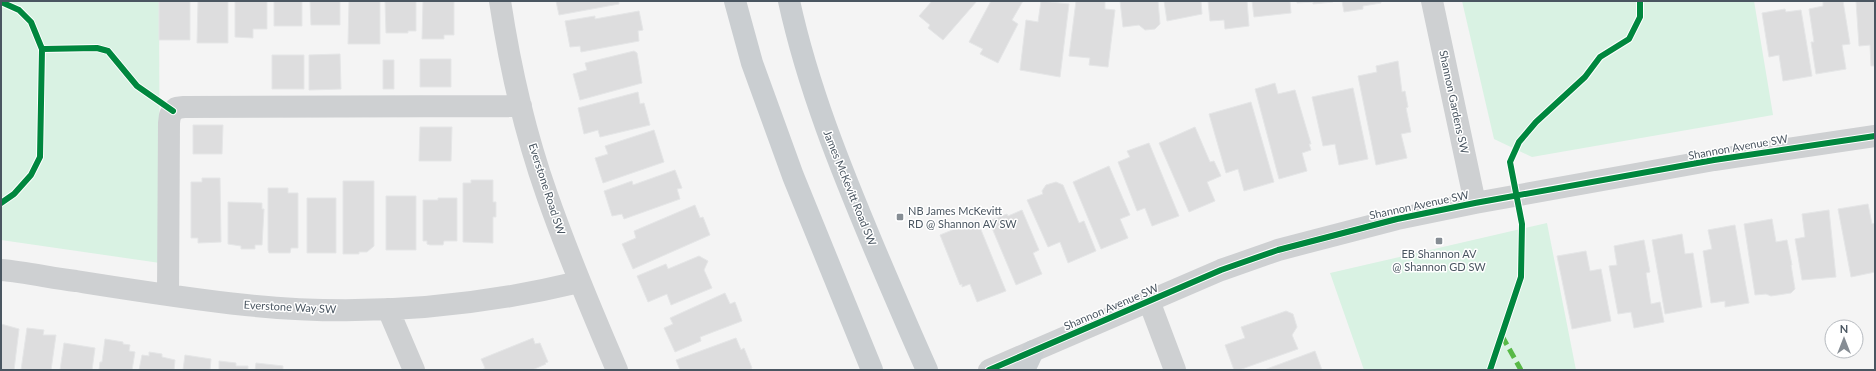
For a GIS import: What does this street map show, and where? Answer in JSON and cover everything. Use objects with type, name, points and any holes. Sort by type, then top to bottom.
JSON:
[{"type":"main road","points":[[735,1],[752,63],[793,176],[872,370]]},
{"type":"main road","name":"James McKevitt Road SW","points":[[789,1],[798,40],[830,141],[927,370]]},
{"type":"street","name":"Everstone Road SW","points":[[500,1],[507,46],[521,106],[547,194],[580,282],[617,370]]},
{"type":"street","name":"Shannon Gardens SW","points":[[1432,1],[1475,203]]},
{"type":"street","points":[[168,295],[169,123],[170,115],[176,108],[521,106]]},
{"type":"street","name":"Shannon Avenue SW","points":[[989,370],[1028,360],[1149,301],[1221,270],[1278,250],[1397,219],[1475,203],[1714,160],[1875,136]]},
{"type":"street","name":"Everstone Way SW","points":[[1,270],[168,295],[246,305],[296,309],[388,309],[483,301],[540,292],[580,282]]},
{"type":"street","points":[[1149,301],[1175,370]]},
{"type":"street","points":[[388,309],[414,370]]},
{"type":"green space","points":[[1,1],[159,1],[160,263],[1,240]]},
{"type":"green space","points":[[1462,1],[1754,1],[1773,115],[1532,157],[1494,139]]},
{"type":"green space","points":[[1547,223],[1576,370],[1364,370],[1330,273]]},
{"type":"building","points":[[159,1],[190,1],[190,40],[159,40]]},
{"type":"building","points":[[198,1],[228,1],[228,43],[197,43]]},
{"type":"building","points":[[235,1],[267,1],[267,29],[253,29],[253,38],[235,37]]},
{"type":"building","points":[[274,1],[302,1],[302,26],[274,26]]},
{"type":"building","points":[[310,1],[340,1],[340,25],[311,25]]},
{"type":"building","points":[[349,1],[380,1],[380,44],[348,44]]},
{"type":"building","points":[[385,1],[416,1],[416,31],[408,31],[408,33],[386,33]]},
{"type":"building","points":[[423,1],[454,1],[454,35],[444,35],[444,39],[422,39]]},
{"type":"building","points":[[556,1],[619,1],[619,4],[559,15]]},
{"type":"building","points":[[932,1],[977,1],[943,40],[928,28],[930,25],[919,16]]},
{"type":"building","points":[[991,1],[1023,1],[1012,20],[1018,24],[998,63],[980,54],[983,49],[969,42]]},
{"type":"building","points":[[1041,1],[1069,4],[1060,77],[1020,70],[1026,20],[1038,22]]},
{"type":"building","points":[[1076,1],[1105,1],[1105,9],[1115,10],[1108,67],[1089,65],[1090,58],[1069,56]]},
{"type":"building","points":[[1120,1],[1158,1],[1160,24],[1155,29],[1145,30],[1139,25],[1123,27]]},
{"type":"building","points":[[1164,1],[1201,1],[1202,14],[1167,21]]},
{"type":"building","points":[[1208,1],[1247,1],[1249,26],[1225,29],[1224,20],[1210,21]]},
{"type":"building","points":[[1252,1],[1290,1],[1291,13],[1254,17]]},
{"type":"building","points":[[1297,1],[1333,2],[1313,4],[1313,2],[1297,3]]},
{"type":"building","points":[[1342,1],[1381,1],[1381,3],[1363,6],[1363,9],[1344,12]]},
{"type":"building","points":[[1843,1],[1850,44],[1842,45],[1846,69],[1816,74],[1811,42],[1814,42],[1809,9],[1823,6],[1823,2]]},
{"type":"building","points":[[1856,1],[1875,1],[1875,66],[1871,66],[1870,45],[1859,46]]},
{"type":"building","points":[[1785,9],[1786,12],[1801,10],[1812,76],[1783,81],[1779,55],[1769,57],[1762,13]]},
{"type":"building","points":[[639,11],[643,30],[638,31],[639,41],[581,52],[580,46],[570,47],[565,21],[595,16],[595,19]]},
{"type":"building","points":[[634,51],[637,53],[642,83],[580,100],[573,74],[587,70],[585,63]]},
{"type":"building","points":[[340,54],[341,89],[309,90],[309,55]]},
{"type":"building","points":[[272,55],[304,55],[304,89],[272,89]]},
{"type":"building","points":[[420,59],[451,59],[451,87],[420,87]]},
{"type":"building","points":[[383,60],[394,60],[394,89],[383,89]]},
{"type":"building","points":[[1398,61],[1402,92],[1405,91],[1408,107],[1406,108],[1411,132],[1401,134],[1407,158],[1376,165],[1358,76],[1377,72],[1376,66]]},
{"type":"building","points":[[1275,83],[1278,94],[1295,90],[1311,144],[1309,144],[1311,150],[1302,153],[1307,171],[1279,179],[1255,89]]},
{"type":"building","points":[[1353,88],[1368,159],[1339,165],[1335,144],[1323,146],[1312,97]]},
{"type":"building","points":[[638,92],[640,104],[644,103],[650,125],[600,137],[598,130],[584,134],[578,108]]},
{"type":"building","points":[[1251,102],[1274,182],[1244,191],[1238,169],[1226,173],[1209,114]]},
{"type":"building","points":[[193,125],[223,125],[222,154],[193,154]]},
{"type":"building","points":[[420,127],[452,127],[451,161],[419,161]]},
{"type":"building","points":[[1195,127],[1210,162],[1214,161],[1221,176],[1207,182],[1215,201],[1189,212],[1159,143]]},
{"type":"building","points":[[654,130],[664,162],[603,183],[595,158],[608,154],[605,146]]},
{"type":"building","points":[[1149,143],[1179,216],[1152,226],[1145,208],[1137,211],[1118,162],[1130,157],[1127,151]]},
{"type":"building","points":[[1109,166],[1130,215],[1120,219],[1128,238],[1101,249],[1073,182]]},
{"type":"building","points":[[675,170],[682,188],[677,189],[680,199],[624,219],[622,214],[612,216],[604,191],[632,181],[633,185]]},
{"type":"building","points":[[202,178],[220,178],[221,242],[198,243],[198,238],[191,238],[191,182],[202,182]]},
{"type":"building","points":[[471,180],[493,180],[493,202],[496,202],[496,217],[493,217],[493,243],[463,242],[463,183],[471,183]]},
{"type":"building","points":[[343,181],[374,181],[374,246],[367,252],[359,252],[359,254],[343,254]]},
{"type":"building","points":[[1056,182],[1063,185],[1079,223],[1084,221],[1096,251],[1068,263],[1060,242],[1048,247],[1027,200],[1043,194],[1042,191],[1046,185]]},
{"type":"building","points":[[268,188],[288,188],[288,193],[298,193],[298,248],[291,248],[290,253],[269,253]]},
{"type":"building","points":[[386,196],[416,196],[416,250],[386,250]]},
{"type":"building","points":[[307,198],[336,198],[336,253],[307,253]]},
{"type":"building","points":[[438,198],[457,198],[457,241],[444,241],[443,245],[430,245],[427,244],[427,241],[423,241],[423,200],[438,200]]},
{"type":"building","points":[[228,202],[262,203],[262,209],[264,209],[262,245],[255,245],[255,249],[241,249],[241,246],[228,244]]},
{"type":"building","points":[[1868,204],[1872,224],[1875,223],[1875,272],[1851,277],[1838,209]]},
{"type":"building","points":[[695,205],[700,218],[703,217],[710,235],[633,269],[622,244],[636,238],[634,231]]},
{"type":"building","points":[[1022,210],[1039,250],[1033,253],[1042,274],[1016,285],[989,221],[1007,214],[1008,216]]},
{"type":"building","points":[[1829,210],[1836,277],[1802,280],[1795,239],[1805,237],[1802,214]]},
{"type":"building","points":[[1772,219],[1776,242],[1787,240],[1795,289],[1791,293],[1771,296],[1766,294],[1755,295],[1744,224]]},
{"type":"building","points":[[977,220],[1006,291],[977,302],[970,284],[962,287],[962,284],[960,285],[940,235]]},
{"type":"building","points":[[1735,225],[1749,303],[1725,307],[1725,301],[1711,303],[1703,251],[1712,249],[1708,230]]},
{"type":"building","points":[[1682,234],[1685,254],[1693,253],[1702,307],[1665,314],[1652,240]]},
{"type":"building","points":[[1644,240],[1650,272],[1646,273],[1651,304],[1660,302],[1664,322],[1634,328],[1631,312],[1618,314],[1609,266],[1617,265],[1614,246]]},
{"type":"building","points":[[1586,251],[1590,271],[1601,269],[1611,321],[1572,329],[1557,256]]},
{"type":"building","points":[[699,256],[708,261],[704,270],[712,288],[671,305],[667,294],[648,302],[637,276],[666,264],[668,269]]},
{"type":"building","points":[[725,293],[730,304],[735,302],[742,321],[700,337],[701,341],[675,352],[664,328],[673,324],[670,318]]},
{"type":"building","points":[[1286,311],[1293,314],[1297,327],[1292,335],[1298,349],[1239,370],[1234,370],[1225,345],[1245,338],[1241,327]]},
{"type":"building","points":[[1,324],[19,329],[14,370],[1,370]]},
{"type":"building","points":[[27,328],[44,330],[43,335],[56,335],[51,370],[21,370]]},
{"type":"building","points":[[533,338],[535,344],[540,343],[548,362],[545,363],[546,364],[532,370],[482,370],[485,368],[481,359]]},
{"type":"building","points":[[736,338],[741,350],[744,348],[752,368],[749,370],[680,370],[676,360]]},
{"type":"building","points":[[105,339],[123,342],[123,344],[130,345],[129,351],[135,352],[132,370],[99,370],[100,362],[102,362]]},
{"type":"building","points":[[64,343],[95,348],[92,370],[60,370]]},
{"type":"building","points":[[1315,351],[1322,370],[1264,370]]},
{"type":"building","points":[[149,352],[162,354],[162,357],[175,360],[174,370],[139,370],[142,355],[149,356]]},
{"type":"building","points":[[185,355],[211,359],[210,370],[183,370]]},
{"type":"building","points":[[219,361],[236,363],[236,366],[248,366],[248,370],[219,370]]},
{"type":"building","points":[[256,363],[283,366],[283,370],[255,370]]},
{"type":"marked path","points":[[1502,336],[1521,370]]},
{"type":"cycle path","points":[[1490,370],[1521,277],[1522,224],[1510,162],[1519,142],[1536,122],[1585,77],[1600,57],[1629,39],[1640,17],[1640,1]]},
{"type":"cycle path","points":[[1,2],[19,10],[31,22],[42,49],[40,157],[31,175],[14,194],[1,203]]},
{"type":"cycle path","points":[[42,49],[97,48],[108,51],[137,86],[173,111]]},
{"type":"cycle path","points":[[989,370],[1221,270],[1278,250],[1397,219],[1475,203],[1714,160],[1875,136]]},
{"type":"place","name":"NB James McKevitt RD @ Shannon AV SW","points":[[900,217]]},
{"type":"place","name":"EB Shannon AV @ Shannon GD SW","points":[[1439,241]]}]
